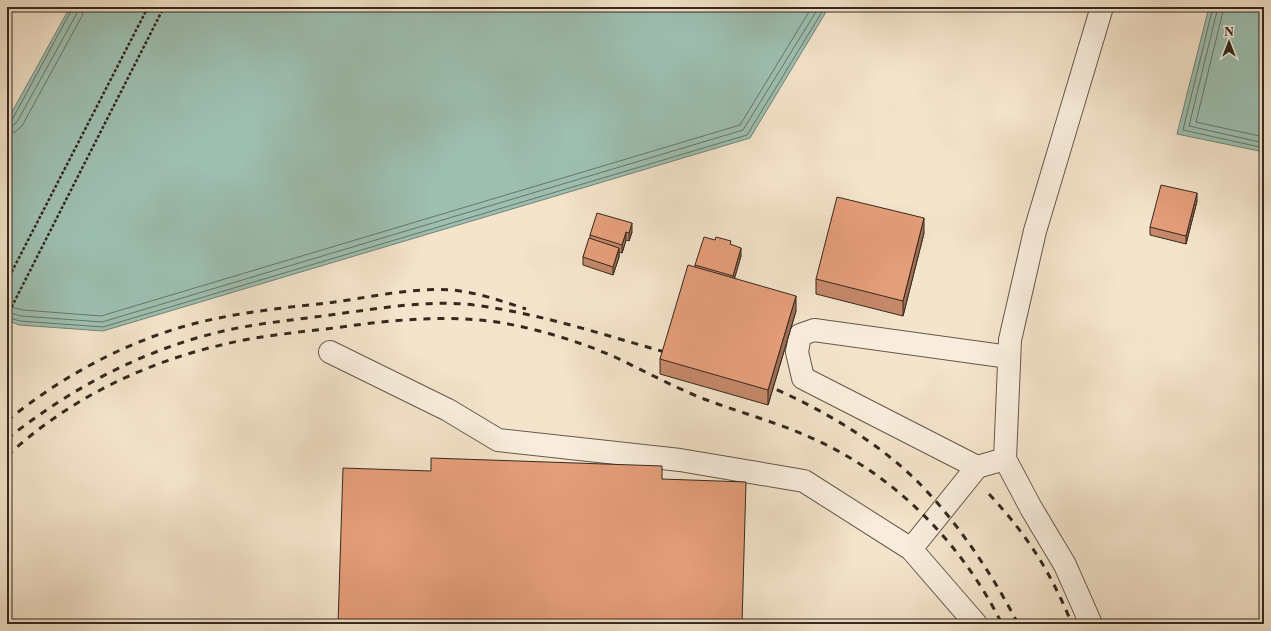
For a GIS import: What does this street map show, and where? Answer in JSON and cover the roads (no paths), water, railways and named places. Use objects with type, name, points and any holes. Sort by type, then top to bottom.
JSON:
[{"type":"lane","points":[[1091,624],[1065,565],[1031,508],[1005,459],[1010,340],[1035,230],[1102,7]]},
{"type":"lane","points":[[977,467],[803,378],[797,352],[800,335],[814,330],[1009,357]]},
{"type":"lane","points":[[330,352],[448,410],[498,440],[680,460],[804,481],[911,549],[976,624]]},
{"type":"lane","points":[[911,549],[977,467],[1005,459]]},
{"type":"water","points":[[70,7],[829,7],[750,138],[103,331],[19,325],[7,320],[7,121]]},
{"type":"water","points":[[1209,7],[1264,7],[1264,152],[1177,134]]},
{"type":"railway","points":[[7,421],[53,387],[104,358],[131,345],[159,335],[214,319],[256,311],[436,289],[451,290],[489,297],[526,309]]},
{"type":"railway","points":[[7,439],[33,419],[89,384],[118,368],[179,344],[211,334],[243,327],[378,308],[447,303],[481,306],[530,315],[578,327],[672,354]]},
{"type":"railway","points":[[7,456],[34,433],[62,413],[92,395],[122,379],[154,365],[187,354],[255,338],[376,323],[418,319],[461,319],[503,323],[547,333],[589,347],[617,358],[693,394],[789,428],[846,455],[874,473],[900,493],[947,540],[986,595],[1002,624]]},
{"type":"railway","points":[[764,384],[805,403],[845,425],[883,451],[917,481],[932,496],[960,530],[997,586],[1018,624]]},
{"type":"railway","points":[[989,494],[1003,509],[1037,555],[1055,587],[1072,624]]}]
